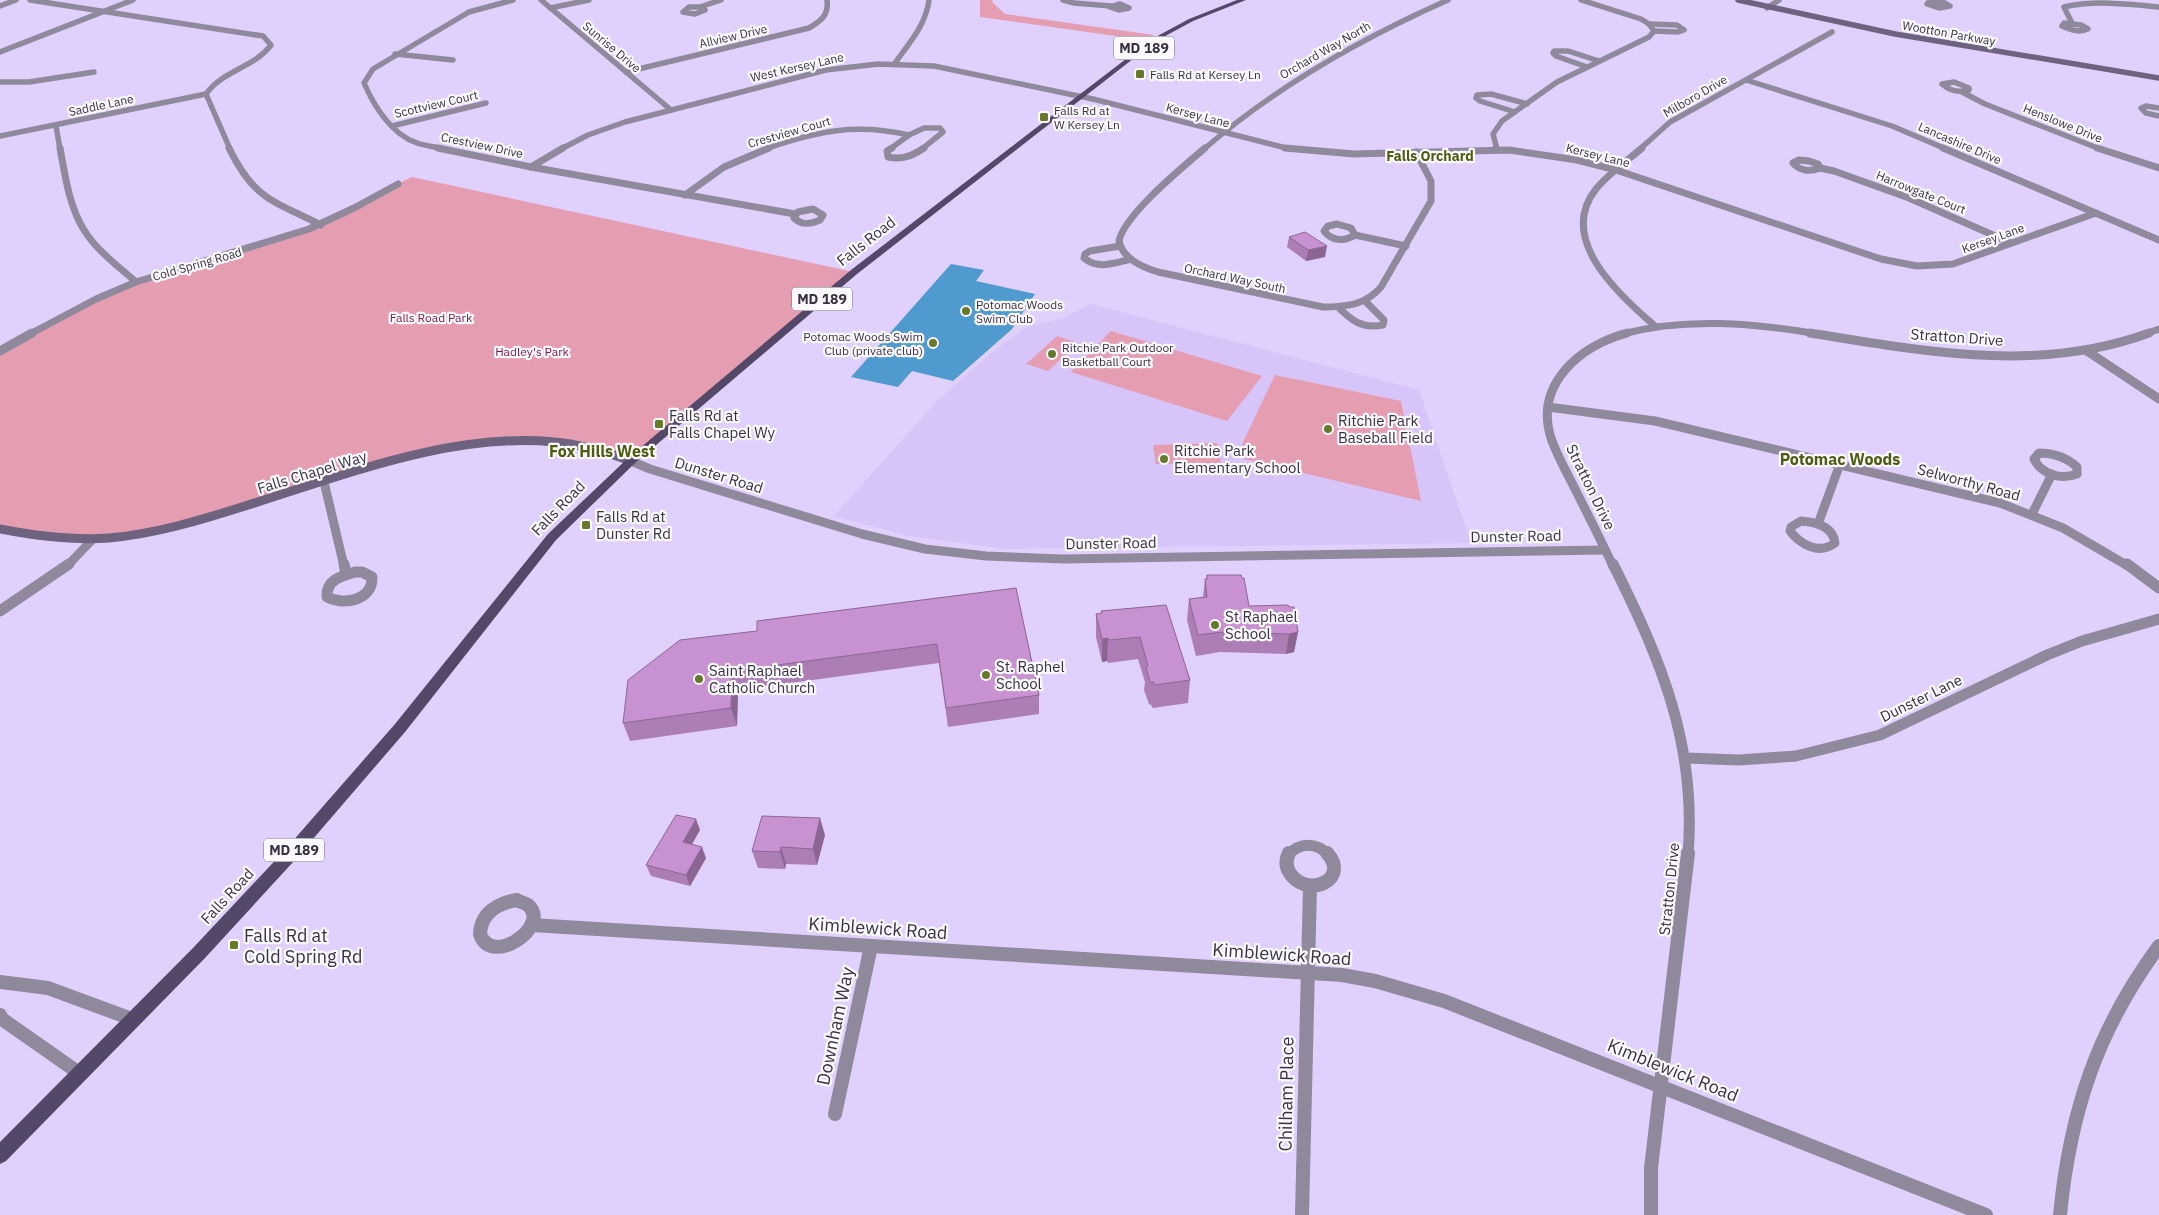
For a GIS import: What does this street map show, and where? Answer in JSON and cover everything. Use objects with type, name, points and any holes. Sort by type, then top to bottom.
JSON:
[{"type":"main road","name":"Falls Road","points":[[0,1155],[206,946],[346,792],[400,728],[552,537],[631,461],[854,272],[1079,97],[1166,33],[1243,0]]},
{"type":"main road","name":"Wootton Parkway","points":[[1738,0],[1767,8],[1963,46],[2159,78]]},
{"type":"main road","name":"Wootton Parkway","points":[[1758,0],[1777,2],[1960,40],[2159,73]]},
{"type":"main road","name":"Falls Chapel Way","points":[[0,529],[55,538],[93,539],[166,529],[433,452],[502,442],[561,442],[607,452],[631,461]]},
{"type":"street","points":[[0,6],[16,0]]},
{"type":"street","points":[[30,0],[250,32],[268,39],[271,45],[267,53],[218,80],[209,88],[206,94],[238,163],[252,186],[263,195],[321,225]]},
{"type":"street","points":[[0,52],[134,0]]},
{"type":"street","name":"Crestview Drive","points":[[513,0],[469,12],[395,54],[373,69],[364,84],[369,96],[403,137],[416,143],[531,167],[795,214]]},
{"type":"street","name":"Sunrise Drive","points":[[541,0],[671,110]]},
{"type":"street","points":[[550,8],[589,0]]},
{"type":"street","points":[[700,7],[721,0]]},
{"type":"street","name":"Allview Drive","points":[[626,72],[809,28],[823,20],[826,15],[827,0]]},
{"type":"street","points":[[895,64],[925,20],[929,0]]},
{"type":"street","points":[[1063,0],[1074,3],[1111,6]]},
{"type":"street","name":"Orchard Way North","points":[[1222,132],[1297,78],[1344,50],[1390,26],[1448,0]]},
{"type":"street","points":[[1581,0],[1630,15],[1649,24],[1677,25],[1684,30],[1678,32],[1654,31]]},
{"type":"street","points":[[2072,23],[2064,7],[2072,2],[2092,0],[2159,8]]},
{"type":"street","points":[[1767,8],[1777,2]]},
{"type":"street","points":[[1649,24],[1654,31]]},
{"type":"street","points":[[1497,150],[1493,139],[1494,130],[1515,112],[1557,82],[1649,37],[1654,31]]},
{"type":"street","name":"Milboro Drive","points":[[1655,326],[1623,298],[1604,276],[1591,254],[1584,234],[1583,221],[1596,189],[1670,122],[1832,32]]},
{"type":"street","points":[[1587,67],[1553,53],[1554,51],[1568,50],[1599,60]]},
{"type":"street","points":[[395,54],[453,60]]},
{"type":"street","name":"West Kersey Lane","points":[[531,167],[561,147],[592,132],[826,70],[860,65],[895,64],[951,69],[1079,97]]},
{"type":"street","points":[[0,82],[36,81],[94,72]]},
{"type":"street","name":"Lancashire Drive","points":[[1746,80],[1892,126],[2159,240]]},
{"type":"street","name":"Henslowe Drive","points":[[1962,92],[1985,104],[2108,152],[2159,168]]},
{"type":"street","name":"Saddle Lane","points":[[0,136],[206,94]]},
{"type":"street","points":[[1515,112],[1480,101],[1476,98],[1477,95],[1491,94],[1527,104]]},
{"type":"street","name":"Kersey Lane","points":[[1079,97],[1276,146],[1314,152],[1354,154],[1497,150],[1550,155],[1595,163],[1881,259],[1904,265],[1932,267],[1953,264],[2096,213]]},
{"type":"street","name":"Scottview Court","points":[[392,126],[486,104]]},
{"type":"street","points":[[2159,108],[2146,106],[2141,108],[2146,113],[2159,116]]},
{"type":"street","points":[[56,126],[75,213],[84,230],[105,256],[136,282]]},
{"type":"street","name":"Crestview Court","points":[[685,195],[719,170],[741,158],[826,132],[868,128],[909,135],[926,126],[940,128],[943,132],[909,158],[900,159],[888,156],[887,151],[909,135]]},
{"type":"street","points":[[1131,259],[1095,265],[1084,258],[1085,254],[1090,251],[1120,246],[1121,234],[1132,218],[1185,165],[1222,132]]},
{"type":"street","points":[[1338,307],[1358,325],[1370,328],[1383,325],[1384,320],[1365,301],[1372,298],[1381,287],[1428,210],[1433,192],[1429,174],[1416,152]]},
{"type":"street","name":"Harrowgate Court","points":[[1820,168],[1834,171],[1909,198],[2011,243]]},
{"type":"street","name":"Cold Spring Road","points":[[0,351],[65,314],[136,282],[278,240],[321,225],[354,210],[398,184]]},
{"type":"street","points":[[1355,235],[1406,246]]},
{"type":"street","name":"Orchard Way South","points":[[1120,246],[1139,265],[1158,272],[1306,304],[1338,307],[1365,301]]},
{"type":"street","name":"Stratton Drive","points":[[1650,1215],[1651,1168],[1660,1085],[1689,866],[1690,810],[1686,758],[1666,684],[1652,647],[1551,437],[1548,407],[1555,382],[1562,371],[1584,352],[1616,336],[1655,326],[1695,323],[1746,325],[1910,349],[1968,355],[2034,356],[2087,351],[2124,342],[2159,329]]},
{"type":"street","points":[[2087,351],[2159,399]]},
{"type":"street","name":"Selworthy Road","points":[[1548,407],[1655,421],[1965,494],[2032,514],[2075,534],[2114,556],[2159,588]]},
{"type":"street","name":"Dunster Road","points":[[631,461],[650,469],[862,534],[925,549],[986,556],[1064,559],[1605,550]]},
{"type":"street","points":[[1818,524],[1840,464]]},
{"type":"street","points":[[2032,514],[2052,474]]},
{"type":"street","points":[[324,482],[346,574]]},
{"type":"street","points":[[0,611],[67,566],[93,539]]},
{"type":"street","name":"Dunster Lane","points":[[1686,758],[1739,760],[1796,756],[1880,735],[2047,655],[2082,642],[2159,619]]},
{"type":"street","name":"Chilham Place","points":[[1302,1215],[1310,886]]},
{"type":"street","name":"Kimblewick Road","points":[[532,925],[1342,975],[1375,981],[1444,1001],[1986,1215]]},
{"type":"street","name":"Downham Way","points":[[835,1114],[871,946]]},
{"type":"street","points":[[2060,1215],[2067,1153],[2086,1081],[2133,981],[2159,946]]},
{"type":"street","points":[[0,982],[48,988],[132,1019]]},
{"type":"street","points":[[0,1015],[2,1019],[79,1073]]},
{"type":"shaded area","name":"Ritchie Park Elementary School","points":[[1091,304],[1419,390],[1471,543],[1006,549],[909,536],[834,516],[937,401],[991,353],[1027,327],[1064,318]]},
{"type":"green space","points":[[980,0],[993,0],[992,2],[1005,14],[1154,35],[1144,40],[980,17]]},
{"type":"green space","name":"Falls Road Park","points":[[412,177],[854,272],[631,461],[561,442],[450,448],[201,519],[93,539],[0,529],[0,351],[104,296],[278,240]]},
{"type":"green space","points":[[1111,331],[1262,376],[1227,421],[1071,372]]},
{"type":"green space","name":"Ritchie Park Outdoor Basketball Court","points":[[1057,336],[1078,343],[1048,371],[1026,364]]},
{"type":"green space","name":"Ritchie Park Baseball Field","points":[[1275,375],[1401,401],[1421,501],[1236,457]]},
{"type":"green space","points":[[1217,443],[1221,463],[1156,464],[1153,445]]},
{"type":"water","name":"Potomac Woods Swim Club","points":[[951,264],[984,270],[976,281],[1035,294],[1012,329],[953,381],[912,371],[898,387],[851,377]]},
{"type":"building","points":[[1305,232],[1327,246],[1308,250],[1289,237]]},
{"type":"building","points":[[1207,575],[1241,575],[1244,578],[1249,606],[1288,605],[1289,607],[1294,607],[1298,632],[1289,634],[1223,632],[1198,635],[1189,599],[1207,597],[1205,579],[1207,579]]},
{"type":"building","points":[[1016,588],[1039,695],[946,708],[937,644],[732,671],[731,708],[623,723],[628,680],[680,640],[757,631],[757,621]]},
{"type":"building","points":[[1166,605],[1190,680],[1155,685],[1153,682],[1150,682],[1146,667],[1148,666],[1140,637],[1102,639],[1096,614],[1102,613],[1101,611]]},
{"type":"building","points":[[676,815],[696,819],[683,842],[702,847],[686,875],[646,865]]},
{"type":"building","points":[[762,816],[820,818],[813,849],[781,847],[780,852],[752,851]]},
{"type":"place","name":"Falls Rd at Kersey Ln","points":[[1140,74]]},
{"type":"place","name":"Falls Rd at W Kersey Ln","points":[[1044,117]]},
{"type":"place","name":"Potomac Woods Swim Club","points":[[966,311]]},
{"type":"place","name":"Potomac Woods Swim Club (private club)","points":[[933,343]]},
{"type":"place","name":"Ritchie Park Outdoor Basketball Court","points":[[1052,354]]},
{"type":"place","name":"Falls Rd at Falls Chapel Wy","points":[[659,424]]},
{"type":"place","name":"Ritchie Park Baseball Field","points":[[1328,429]]},
{"type":"place","name":"Ritchie Park Elementary School","points":[[1164,459]]},
{"type":"place","name":"Falls Rd at Dunster Rd","points":[[586,525]]},
{"type":"place","name":"St Raphael School","points":[[1215,625]]},
{"type":"place","name":"St. Raphel School","points":[[986,675]]},
{"type":"place","name":"Saint Raphael Catholic Church","points":[[699,679]]},
{"type":"place","name":"Falls Rd at Cold Spring Rd","points":[[234,945]]},
{"type":"district","name":"Falls Orchard","points":[[1430,156]]},
{"type":"district","name":"Fox Hills West","points":[[602,451]]},
{"type":"district","name":"Potomac Woods","points":[[1840,459]]},
{"type":"park label","name":"Hadley's Park","points":[[532,351]]}]
